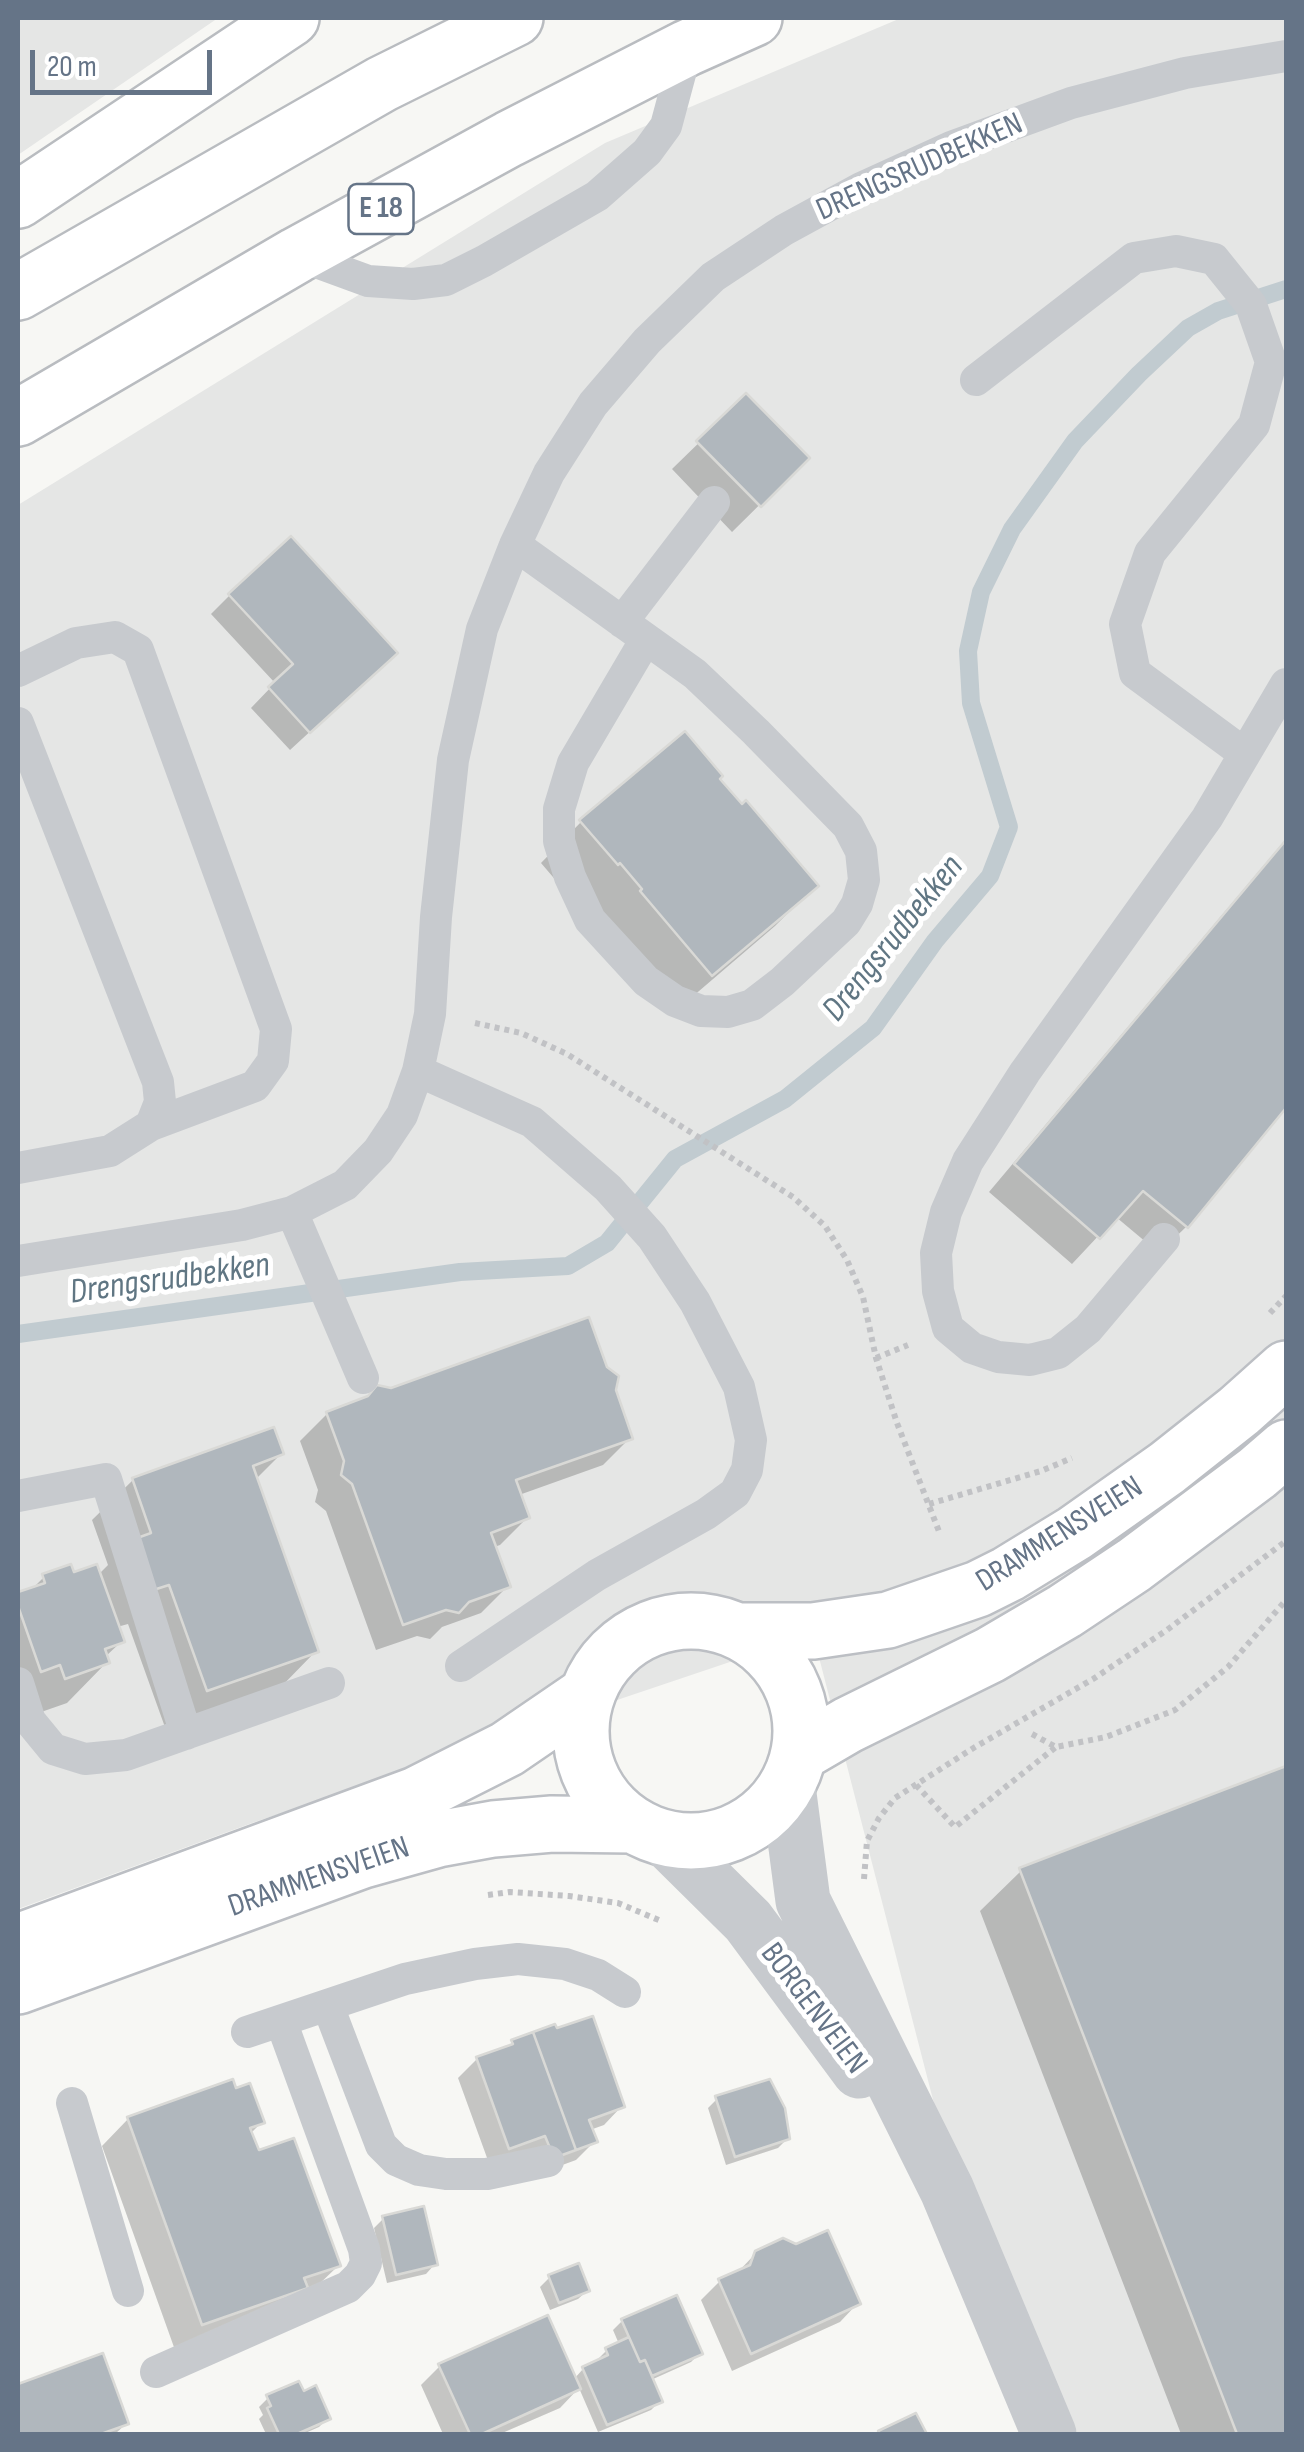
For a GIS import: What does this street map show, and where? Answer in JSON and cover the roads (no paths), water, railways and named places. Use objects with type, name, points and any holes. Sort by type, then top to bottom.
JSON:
[{"type":"main road","points":[[18,200],[291,18]]},
{"type":"main road","points":[[18,292],[382,84],[515,18]]},
{"type":"main road","name":"E 18","points":[[18,418],[297,255],[508,139],[754,18]]},
{"type":"main road","name":"DRAMMENSVEIEN","points":[[741,1631],[813,1631],[888,1620],[978,1589],[1075,1533],[1167,1468],[1286,1369]]},
{"type":"main road","name":"DRAMMENSVEIEN","points":[[794,1770],[848,1725],[990,1655],[1065,1611],[1134,1565],[1286,1448]]},
{"type":"main road","points":[[705,1620],[741,1631],[771,1654],[793,1685],[802,1719],[794,1770],[766,1814],[736,1833],[702,1842],[649,1832],[605,1801],[587,1770],[580,1732],[586,1696],[604,1662],[632,1636],[667,1622],[705,1620]]},
{"type":"main road","name":"DRAMMENSVEIEN","points":[[18,1942],[416,1795],[508,1750],[586,1696]]},
{"type":"main road","name":"DRAMMENSVEIEN","points":[[18,1986],[362,1860],[438,1839],[552,1824],[649,1832]]},
{"type":"street","name":"BORGENVEIEN","points":[[794,1770],[802,1901],[948,2190],[1049,2434]]},
{"type":"street","name":"BORGENVEIEN","points":[[649,1832],[748,1921],[948,2190]]},
{"type":"lane","points":[[297,255],[368,281],[413,284],[446,280],[484,261],[597,196],[647,152],[666,126],[687,48]]},
{"type":"lane","name":"DRENGSRUDBEKKEN","points":[[18,1259],[242,1226],[292,1212],[345,1185],[378,1151],[402,1114],[418,1071],[430,1014],[453,760],[482,629],[515,545],[550,472],[593,404],[647,341],[714,277],[784,230],[861,188],[951,147],[1072,103],[1185,73],[1286,56]]},
{"type":"lane","points":[[976,380],[1134,258],[1176,251],[1214,259],[1251,305],[1271,362],[1254,425],[1150,553],[1125,624],[1135,673],[1244,754]]},
{"type":"lane","points":[[515,545],[634,631],[695,674],[848,826],[861,851],[864,880],[857,904],[846,922],[752,1005],[728,1012],[700,1011],[646,981],[590,920],[570,878],[559,841],[559,809],[572,764],[634,631],[714,502]]},
{"type":"lane","points":[[18,671],[76,644],[115,637],[138,650],[276,1029],[273,1060],[256,1086],[151,1125],[110,1151],[18,1168]]},
{"type":"lane","points":[[1164,1239],[1088,1329],[1058,1352],[1030,1360],[998,1357],[972,1348],[948,1328],[938,1290],[936,1253],[946,1212],[968,1161],[1025,1072],[1207,818],[1286,684]]},
{"type":"lane","points":[[18,723],[158,1082],[160,1102],[151,1125]]},
{"type":"lane","points":[[418,1071],[532,1122],[608,1188],[652,1236],[696,1302],[739,1387],[751,1440],[747,1470],[736,1493],[597,1576],[461,1666]]},
{"type":"lane","points":[[292,1212],[362,1378]]},
{"type":"lane","points":[[18,1496],[106,1479],[186,1734]]},
{"type":"lane","points":[[18,1683],[30,1721],[53,1750],[86,1758],[126,1756],[329,1683]]},
{"type":"lane","points":[[247,2032],[404,1979],[518,1959],[565,1964],[598,1975],[625,1992]]},
{"type":"lane","points":[[328,2006],[381,2145],[396,2160],[420,2170],[446,2174],[487,2174],[548,2162]]},
{"type":"lane","points":[[156,2372],[348,2286],[360,2276],[366,2263],[281,2021]]},
{"type":"lane","points":[[72,2104],[128,2291]]},
{"type":"waterway","name":"Drengsrudbekken","points":[[18,1334],[460,1272],[568,1266],[607,1243],[675,1159],[785,1099],[873,1028],[935,941],[990,876],[1009,827],[971,703],[968,651],[981,592],[1012,529],[1075,441],[1188,328],[1218,311],[1286,289]]}]
